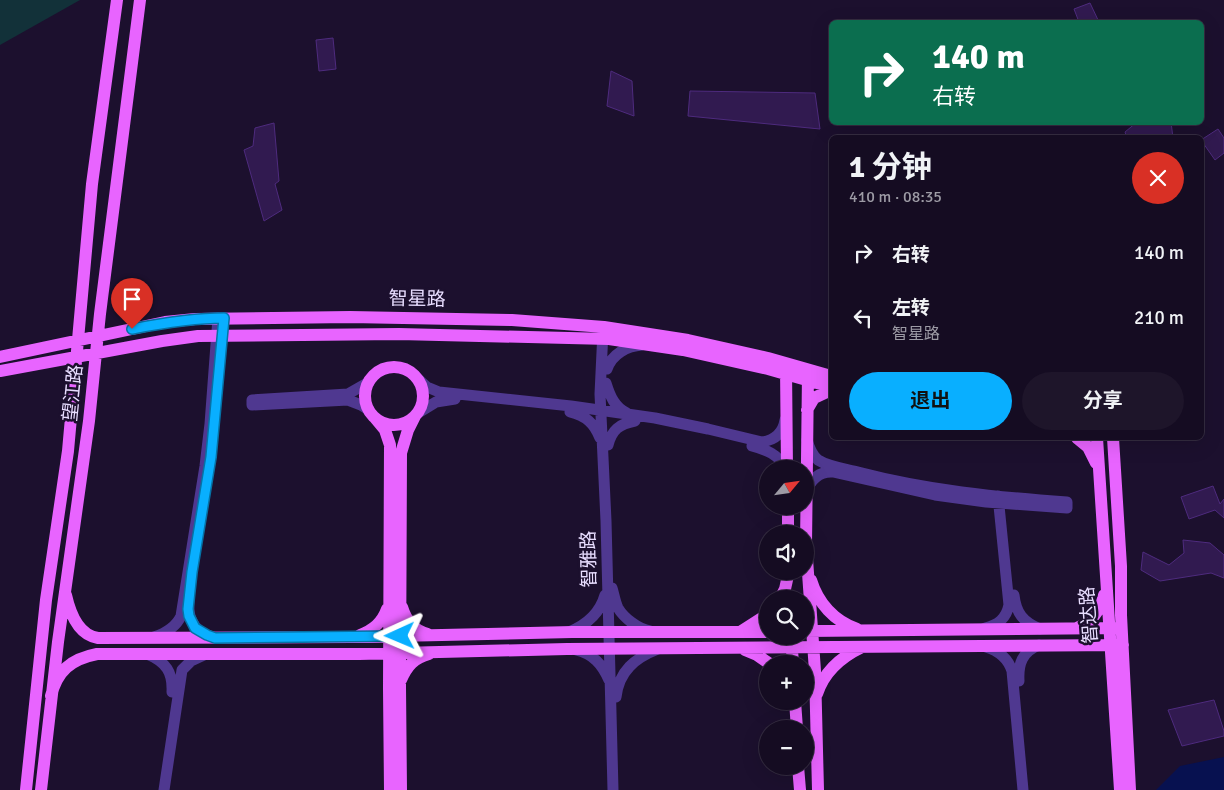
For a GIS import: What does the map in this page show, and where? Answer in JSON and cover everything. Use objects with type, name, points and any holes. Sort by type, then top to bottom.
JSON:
[{"type":"main road","name":"望江路","points":[[26,790],[46,600],[68,451],[92,184],[117,0]]},
{"type":"main road","name":"望江路","points":[[41,790],[51,696],[85,448],[140,0]]},
{"type":"main road","name":"智星路","points":[[0,357],[165,322],[221,318],[350,317],[512,320],[606,333],[688,340],[808,375],[829,376]]},
{"type":"main road","name":"智星路","points":[[0,371],[180,338],[220,336],[606,333],[646,344],[683,350],[768,369],[786,369]]},
{"type":"main road","points":[[390,790],[395,602],[390,445],[385,430],[372,414],[366,401],[366,391],[369,382],[375,374],[383,369],[392,367],[402,368],[417,378],[422,386],[423,396],[422,405],[408,430],[402,454],[395,602],[410,624],[423,633],[438,635]]},
{"type":"main road","points":[[768,369],[780,381],[786,397]]},
{"type":"main road","points":[[786,369],[786,460]]},
{"type":"main road","name":"智星路","points":[[808,375],[829,388]]},
{"type":"main road","points":[[807,460],[808,375]]},
{"type":"main road","points":[[807,410],[814,398],[829,390]]},
{"type":"main road","points":[[372,414],[384,423],[394,425],[403,424],[416,414]]},
{"type":"main road","points":[[1079,440],[1088,447],[1099,472]]},
{"type":"main road","name":"智达路","points":[[1097,440],[1106,583],[1115,628],[1130,790]]},
{"type":"main road","name":"智达路","points":[[1113,440],[1121,566],[1115,628]]},
{"type":"main road","points":[[811,580],[816,594],[828,611],[850,626],[862,630]]},
{"type":"main road","points":[[1077,628],[1091,620],[1102,606],[1106,583]]},
{"type":"main road","points":[[65,588],[66,598],[74,619],[86,634],[98,638],[356,637],[567,632],[759,632]]},
{"type":"main road","points":[[356,637],[376,628],[395,602]]},
{"type":"main road","points":[[738,632],[759,619]]},
{"type":"main road","points":[[814,631],[1115,628]]},
{"type":"main road","points":[[51,696],[57,677],[63,670],[81,658],[97,654],[356,654],[567,648],[740,648],[766,645]]},
{"type":"main road","points":[[805,645],[813,647],[1116,645]]},
{"type":"main road","points":[[1081,645],[1101,653],[1108,660],[1112,670]]},
{"type":"main road","name":"智达路","points":[[1116,645],[1112,670],[1120,790]]},
{"type":"main road","points":[[816,702],[821,684],[828,672],[864,646]]},
{"type":"main road","points":[[813,647],[818,790]]},
{"type":"main road","points":[[740,648],[759,656]]},
{"type":"main road","points":[[394,688],[405,671],[418,657],[436,651]]},
{"type":"main road","points":[[356,654],[368,656],[378,662],[394,688],[401,790]]},
{"type":"main road","points":[[799,775],[800,790]]},
{"type":"street","points":[[215,638],[195,628],[188,609],[192,572],[211,457],[221,318]]},
{"type":"street","name":"智雅路","points":[[603,382],[607,369],[606,333]]},
{"type":"street","name":"智雅路","points":[[606,333],[603,382],[609,587],[618,790]]},
{"type":"street","points":[[153,638],[170,629],[181,616],[205,466],[220,336]]},
{"type":"street","points":[[607,369],[609,363],[621,351],[646,344]]},
{"type":"street","points":[[417,378],[427,387],[439,392],[708,429],[762,442],[771,440],[779,435],[786,415]]},
{"type":"street","points":[[369,382],[348,394],[252,400],[252,405],[348,400],[361,405],[372,414]]},
{"type":"street","points":[[570,409],[590,400],[603,382],[618,407],[634,418],[715,436],[766,450],[779,460]]},
{"type":"street","points":[[416,414],[436,402],[459,399],[570,409],[588,419],[605,444],[612,432],[634,418]]},
{"type":"street","points":[[807,436],[812,453],[825,463],[920,486],[1001,500],[1023,504],[1067,508],[1067,502],[1001,500],[986,502],[906,489],[833,472],[822,472],[814,478]]},
{"type":"street","points":[[982,629],[1000,622],[1005,617],[1009,605],[1001,500]]},
{"type":"street","points":[[986,502],[994,507],[1003,520],[1017,611],[1025,621],[1040,628]]},
{"type":"street","points":[[1003,520],[1010,512],[1023,504]]},
{"type":"street","points":[[609,587],[618,608],[626,616],[643,630],[657,632]]},
{"type":"street","points":[[567,632],[584,624],[592,617],[609,587]]},
{"type":"street","points":[[1027,790],[1018,671],[1026,652],[1039,645]]},
{"type":"street","points":[[982,646],[1000,653],[1010,664],[1012,671],[1023,790]]},
{"type":"street","points":[[567,648],[588,654],[598,661],[604,668],[614,694]]},
{"type":"street","points":[[614,694],[620,678],[627,668],[658,649]]},
{"type":"street","points":[[147,654],[164,663],[170,670],[172,681],[158,790]]},
{"type":"street","points":[[164,790],[182,670],[191,661],[207,654]]},
{"type":"street","name":"智雅路","points":[[613,790],[614,694]]},
{"type":"shaded area","points":[[0,0],[80,0],[0,45]]},
{"type":"shaded area","points":[[1224,757],[1224,790],[1156,790],[1180,766]]},
{"type":"building","points":[[1090,3],[1098,20],[1078,20],[1074,9]]},
{"type":"building","points":[[333,38],[336,69],[319,71],[316,40]]},
{"type":"building","points":[[611,71],[632,81],[634,116],[607,106]]},
{"type":"building","points":[[690,91],[815,93],[820,129],[688,116]]},
{"type":"building","points":[[274,123],[279,181],[275,184],[282,210],[264,221],[244,150],[253,146],[255,128]]},
{"type":"building","points":[[1133,125],[1171,125],[1173,135],[1126,135],[1125,132]]},
{"type":"building","points":[[1218,129],[1224,138],[1224,153],[1215,160],[1204,144],[1204,138]]},
{"type":"building","points":[[1213,486],[1220,504],[1224,499],[1224,518],[1215,510],[1189,519],[1181,497]]},
{"type":"building","points":[[1183,540],[1210,543],[1224,555],[1224,578],[1211,573],[1160,581],[1141,570],[1143,552],[1169,565],[1184,553]]},
{"type":"building","points":[[1214,700],[1224,736],[1182,746],[1168,710]]},
{"type":"route","points":[[132,329],[195,318],[224,318],[211,457],[192,572],[188,609],[191,622],[195,628],[215,638],[400,636]]}]
